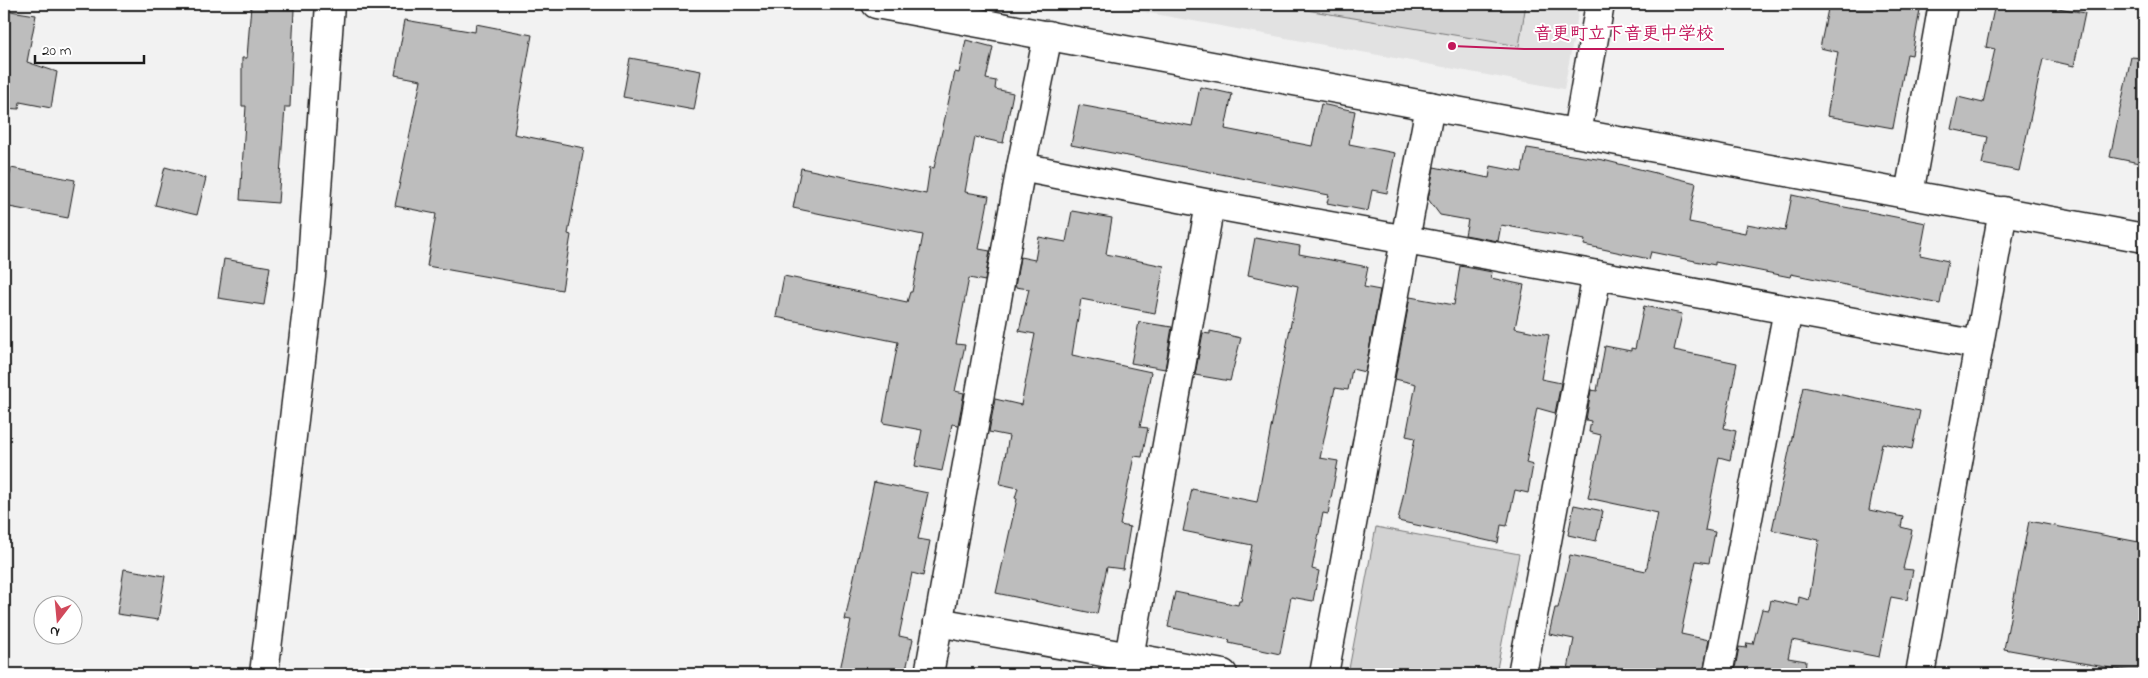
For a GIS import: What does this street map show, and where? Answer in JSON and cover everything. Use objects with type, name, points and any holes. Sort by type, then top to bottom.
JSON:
[{"type":"street","points":[[264,674],[311,275],[330,4]]},
{"type":"street","points":[[876,4],[2144,238]]},
{"type":"street","points":[[1577,133],[1600,4]]},
{"type":"street","points":[[1909,194],[1943,4]]},
{"type":"street","points":[[929,674],[1021,168],[1048,35]]},
{"type":"street","points":[[1324,674],[1430,106]]},
{"type":"street","points":[[1021,168],[1979,345]]},
{"type":"street","points":[[1128,665],[1210,204]]},
{"type":"street","points":[[1920,674],[2003,212]]},
{"type":"street","points":[[1522,674],[1597,275]]},
{"type":"street","points":[[1718,674],[1788,310]]},
{"type":"street","points":[[938,622],[1128,665],[1223,674]]},
{"type":"shaded area","points":[[1100,4],[1580,4],[1564,89]]},
{"type":"shaded area","points":[[1271,4],[1526,4],[1519,46]]},
{"type":"shaded area","points":[[1376,527],[1519,554],[1496,674],[1348,674]]},
{"type":"building","points":[[1829,4],[1921,4],[1912,55],[1907,54],[1893,128],[1827,116],[1838,52],[1820,48]]},
{"type":"building","points":[[1995,4],[2038,4],[2085,13],[2074,66],[2043,59],[2019,171],[1982,164],[1988,137],[1951,129],[1958,97],[1983,103],[1995,49],[1986,47]]},
{"type":"building","points":[[251,5],[294,9],[290,107],[285,107],[278,203],[240,200],[246,106],[242,106],[242,58],[247,58]]},
{"type":"building","points":[[4,10],[36,15],[27,62],[57,72],[51,108],[20,102],[19,109],[4,108]]},
{"type":"building","points":[[405,20],[475,32],[476,24],[532,35],[514,134],[584,148],[568,234],[571,235],[562,290],[427,266],[436,214],[395,206],[421,80],[395,75]]},
{"type":"building","points":[[966,40],[993,47],[986,79],[996,81],[995,89],[1013,93],[1003,143],[975,137],[965,192],[989,196],[979,249],[990,251],[985,281],[969,278],[956,344],[965,345],[955,391],[964,393],[958,425],[952,424],[942,471],[915,466],[922,430],[883,423],[898,342],[776,317],[784,276],[907,302],[910,292],[912,292],[923,235],[793,208],[801,168],[926,194],[930,167],[934,168],[955,72],[959,73]]},
{"type":"building","points":[[2131,57],[2144,58],[2144,164],[2110,157]]},
{"type":"building","points":[[630,58],[701,71],[694,110],[623,97]]},
{"type":"building","points":[[1200,87],[1232,94],[1225,129],[1312,146],[1321,104],[1355,111],[1349,144],[1395,153],[1387,193],[1372,190],[1368,211],[1327,203],[1329,195],[1071,145],[1079,105],[1192,126]]},
{"type":"building","points":[[1527,148],[1603,160],[1696,183],[1689,222],[1745,233],[1747,224],[1785,231],[1792,195],[1926,223],[1920,255],[1948,261],[1940,304],[1791,274],[1790,277],[1651,252],[1649,259],[1584,245],[1585,240],[1501,225],[1498,241],[1465,235],[1468,220],[1440,215],[1428,199],[1434,167],[1489,178],[1491,166],[1522,172]]},
{"type":"building","points":[[165,167],[206,178],[197,215],[155,205]]},
{"type":"building","points":[[11,168],[75,180],[68,218],[4,206]]},
{"type":"building","points":[[1072,211],[1112,218],[1106,254],[1164,266],[1155,313],[1081,299],[1072,355],[1151,372],[1140,427],[1148,428],[1142,457],[1134,456],[1120,525],[1130,527],[1123,569],[1107,567],[1097,614],[996,593],[1018,488],[1000,484],[1009,436],[989,432],[995,399],[1021,405],[1035,334],[1019,331],[1029,289],[1015,287],[1020,257],[1035,260],[1039,237],[1066,242]]},
{"type":"building","points":[[1255,238],[1300,246],[1299,254],[1368,267],[1364,287],[1380,290],[1365,372],[1352,369],[1348,390],[1335,388],[1320,458],[1338,461],[1328,514],[1323,513],[1312,569],[1319,571],[1313,601],[1291,597],[1280,654],[1229,643],[1230,640],[1168,627],[1175,592],[1238,605],[1239,601],[1241,601],[1252,545],[1183,531],[1192,489],[1257,502],[1298,286],[1248,275]]},
{"type":"building","points":[[224,259],[270,267],[264,305],[218,298]]},
{"type":"building","points":[[1460,266],[1492,272],[1491,278],[1524,285],[1515,328],[1549,335],[1541,379],[1561,383],[1555,413],[1537,408],[1526,463],[1533,465],[1528,493],[1515,490],[1507,526],[1501,525],[1498,543],[1398,521],[1415,438],[1406,436],[1416,384],[1395,379],[1410,297],[1454,305]]},
{"type":"building","points":[[1644,306],[1682,314],[1674,350],[1737,363],[1724,428],[1736,431],[1730,460],[1719,457],[1705,530],[1715,532],[1709,563],[1696,561],[1681,634],[1709,640],[1703,674],[1567,674],[1574,639],[1549,634],[1555,608],[1558,608],[1570,555],[1646,571],[1658,513],[1588,498],[1601,435],[1589,432],[1591,421],[1586,420],[1591,390],[1597,391],[1605,346],[1631,351],[1631,348],[1635,349]]},
{"type":"building","points":[[1139,322],[1172,327],[1165,369],[1131,363]]},
{"type":"building","points":[[1210,331],[1241,338],[1230,381],[1195,375],[1203,333],[1210,334]]},
{"type":"building","points":[[1803,387],[1920,411],[1912,449],[1882,443],[1869,510],[1903,517],[1901,527],[1912,530],[1903,569],[1913,570],[1907,600],[1891,597],[1879,657],[1792,640],[1788,658],[1806,661],[1805,674],[1734,674],[1739,647],[1746,648],[1747,643],[1753,644],[1762,609],[1769,610],[1771,600],[1798,606],[1799,597],[1809,600],[1819,540],[1772,530]]},
{"type":"building","points":[[874,482],[928,493],[918,539],[930,541],[923,576],[912,573],[899,636],[913,639],[905,674],[839,674],[851,621],[845,620]]},
{"type":"building","points":[[1574,505],[1603,511],[1596,541],[1568,535]]},
{"type":"building","points":[[2029,521],[2144,543],[2144,674],[2004,649]]},
{"type":"building","points":[[124,569],[165,576],[158,620],[117,614]]},
{"type":"place","name":"音更町立下音更中学校","points":[[1452,46]]}]
